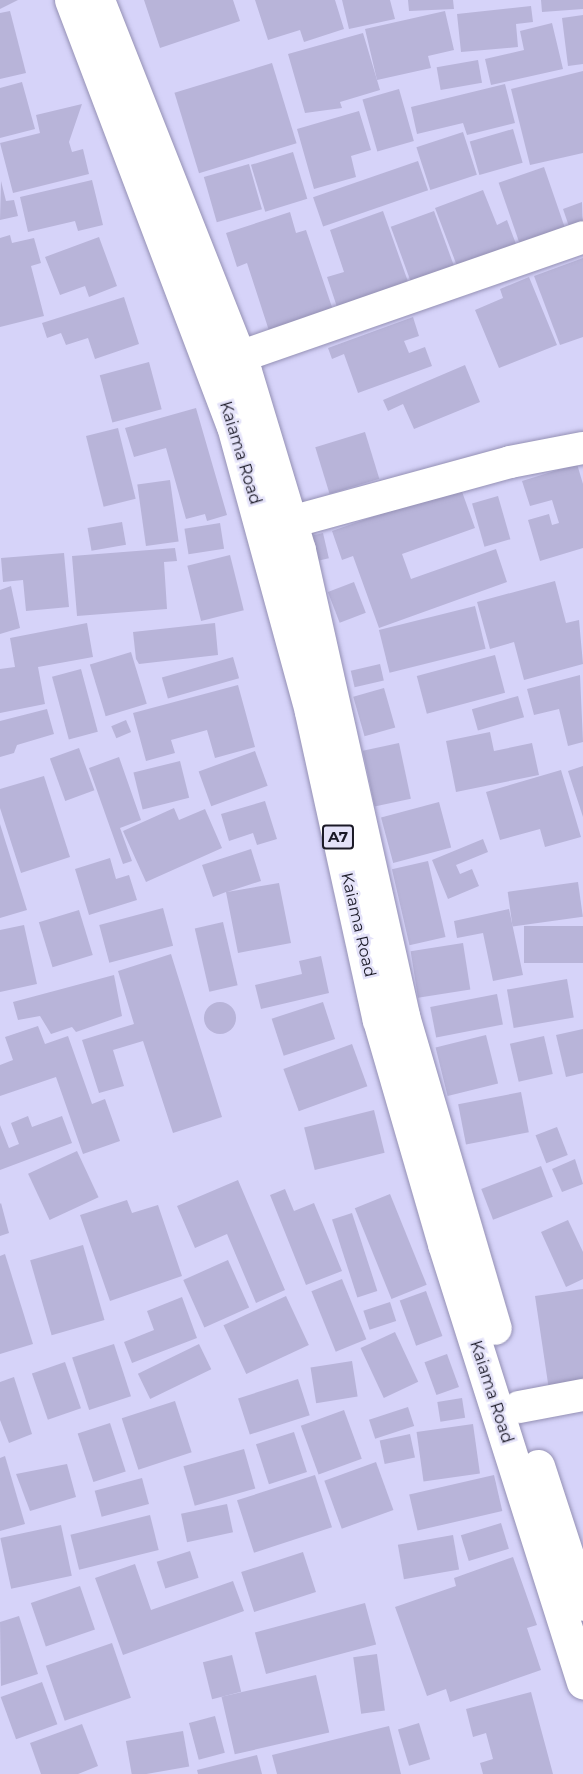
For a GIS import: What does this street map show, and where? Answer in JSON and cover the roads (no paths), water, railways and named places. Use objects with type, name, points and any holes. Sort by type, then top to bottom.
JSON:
[{"type":"highway","name":"Kaiama Road","points":[[71,0],[233,426],[311,712],[382,1030],[583,1682]]},
{"type":"highway","name":"Kaiama Road","points":[[98,0],[239,357],[291,522],[322,639],[403,1016],[519,1407],[583,1604]]},
{"type":"street","points":[[239,357],[583,237]]},
{"type":"street","points":[[291,522],[510,462],[583,448]]},
{"type":"street","points":[[519,1407],[583,1395]]}]
